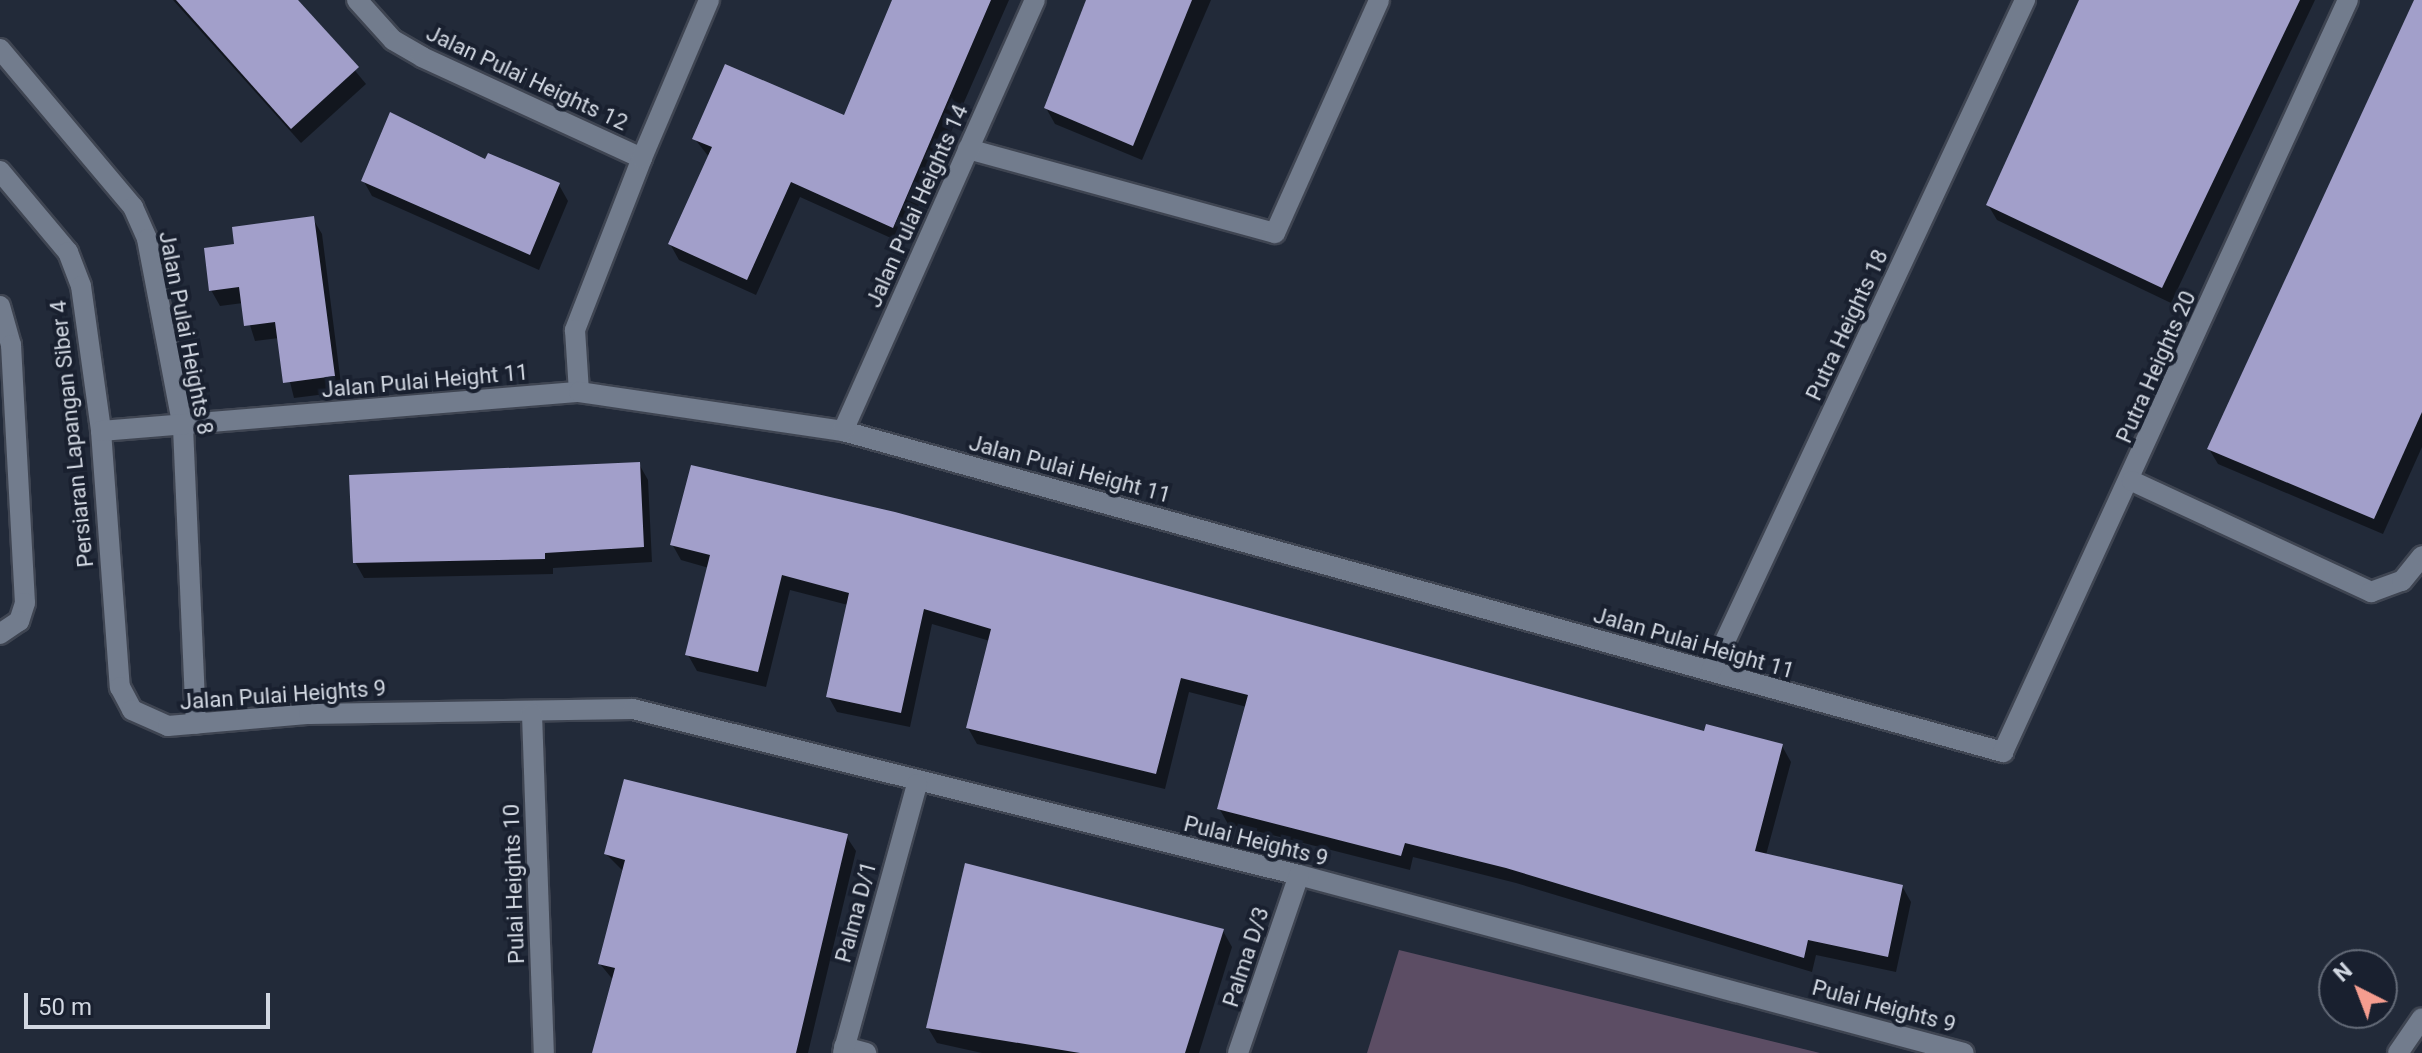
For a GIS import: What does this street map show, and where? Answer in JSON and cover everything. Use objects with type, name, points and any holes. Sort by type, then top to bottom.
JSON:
[{"type":"street","name":"Jalan Pulai Heights 12","points":[[357,0],[393,40],[422,57],[642,158],[575,330],[579,392]]},
{"type":"street","points":[[642,158],[709,0]]},
{"type":"street","name":"Jalan Pulai Heights 14","points":[[843,431],[1035,0]]},
{"type":"street","points":[[968,149],[1275,233],[1379,0]]},
{"type":"street","name":"Putra Heights 18","points":[[1711,671],[2025,0]]},
{"type":"street","name":"Putra Heights 20","points":[[2003,752],[2132,481],[2348,0]]},
{"type":"street","name":"Jalan Pulai Heights 8","points":[[0,49],[133,207],[147,239],[183,427],[196,724]]},
{"type":"street","name":"Persiaran Lapangan Siber 4","points":[[0,171],[68,252],[81,286],[101,431],[115,622]]},
{"type":"street","points":[[0,306],[11,345],[25,603],[19,621],[0,634]]},
{"type":"street","name":"Jalan Pulai Height 11","points":[[101,431],[183,427],[579,392],[843,431],[2003,752]]},
{"type":"street","points":[[2132,481],[2371,592],[2402,581],[2422,556]]},
{"type":"street","name":"Jalan Pulai Heights 9","points":[[115,622],[120,687],[132,710],[168,726],[309,714],[532,714]]},
{"type":"street","name":"Pulai Heights 9","points":[[532,714],[633,709],[917,784],[1299,875],[1964,1053]]},
{"type":"street","name":"Pulai Heights 10","points":[[532,714],[544,1053]]},
{"type":"street","name":"Palma D/1","points":[[844,1050],[917,784]]},
{"type":"street","name":"Palma D/3","points":[[1238,1053],[1299,875]]},
{"type":"street","points":[[2398,1053],[2422,1018]]},
{"type":"street","points":[[844,1050],[866,1053]]},
{"type":"shaded area","points":[[1399,950],[1820,1053],[1367,1053]]},
{"type":"building","points":[[176,0],[298,0],[359,67],[291,129]]},
{"type":"building","points":[[892,0],[991,0],[893,228],[791,182],[747,280],[668,244],[712,147],[692,139],[725,64],[844,115]]},
{"type":"building","points":[[1086,0],[1192,0],[1133,146],[1044,108]]},
{"type":"building","points":[[2079,0],[2300,0],[2162,288],[1986,205]]},
{"type":"building","points":[[2414,0],[2422,0],[2422,412],[2374,519],[2207,449]]},
{"type":"building","points":[[390,112],[485,159],[488,153],[560,183],[530,255],[361,181]]},
{"type":"building","points":[[314,216],[335,376],[283,383],[275,322],[244,326],[239,287],[209,291],[204,248],[234,244],[232,227]]},
{"type":"building","points":[[640,462],[644,547],[545,553],[545,559],[353,563],[349,475]]},
{"type":"building","points":[[691,465],[895,512],[1704,731],[1706,724],[1783,744],[1755,851],[1903,885],[1888,957],[1808,940],[1804,958],[1506,868],[1405,843],[1401,856],[1217,809],[1248,695],[1181,678],[1156,774],[966,728],[991,629],[924,609],[901,713],[826,697],[849,593],[782,575],[758,672],[685,655],[710,555],[670,545]]},
{"type":"building","points":[[624,779],[848,834],[796,1053],[592,1053],[615,968],[598,964],[625,860],[604,854]]},
{"type":"building","points":[[965,863],[1224,929],[1185,1053],[1080,1053],[926,1028]]}]
